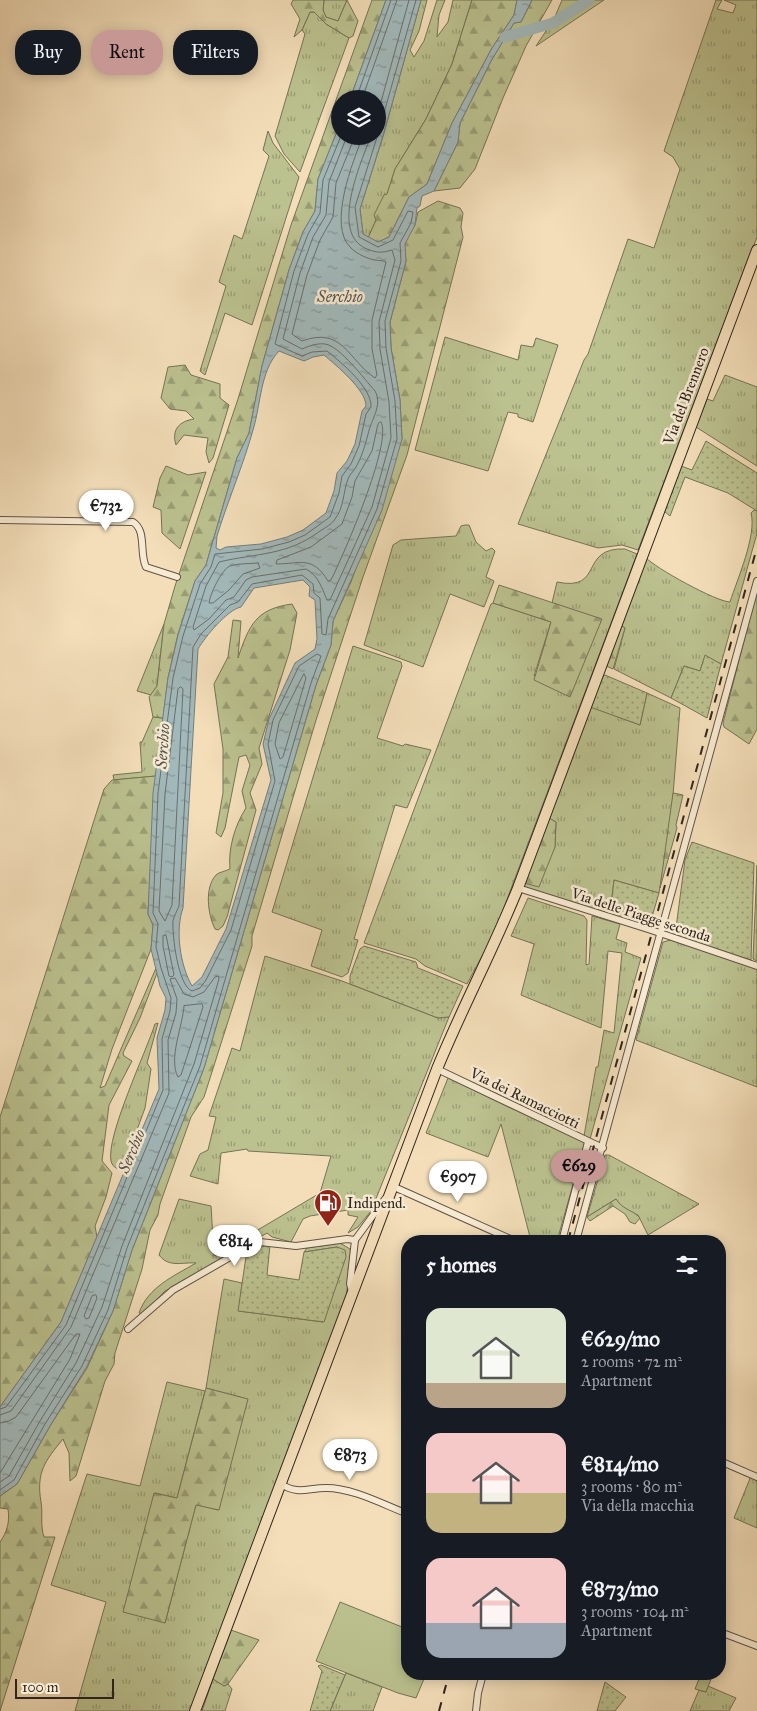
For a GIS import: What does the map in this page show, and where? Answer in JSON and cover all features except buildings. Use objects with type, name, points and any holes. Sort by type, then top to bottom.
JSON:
[{"type":"main road","name":"Via del Brennero","points":[[195,1711],[437,1069],[468,998],[502,929],[518,888],[757,250]]},
{"type":"street","points":[[0,520],[133,522],[140,531],[142,558],[146,567],[177,577]]},
{"type":"street","points":[[578,1235],[757,581]]},
{"type":"street","name":"Via delle Piagge seconda","points":[[518,888],[757,966]]},
{"type":"street","name":"Via dei Ramacciotti","points":[[437,1069],[603,1148]]},
{"type":"street","points":[[564,1235],[588,1142]]},
{"type":"street","points":[[353,1293],[350,1284],[355,1240],[391,1189],[501,1235]]},
{"type":"street","points":[[128,1329],[172,1290],[251,1245],[268,1242],[296,1246],[347,1239],[355,1240]]},
{"type":"street","points":[[726,1464],[757,1477]]},
{"type":"street","points":[[281,1484],[291,1491],[325,1488],[345,1491],[401,1511]]},
{"type":"street","points":[[726,1634],[757,1646]]},
{"type":"street","points":[[476,1711],[481,1680]]},
{"type":"green space","points":[[293,0],[324,0],[323,10],[326,17],[338,21],[347,0],[358,21],[353,36],[349,38],[326,24],[314,12],[310,12],[302,30],[294,37],[300,19],[291,4]]},
{"type":"green space","points":[[324,0],[347,0],[338,21],[326,17],[323,10]]},
{"type":"green space","points":[[372,0],[386,0],[353,90],[340,90]]},
{"type":"green space","points":[[421,0],[427,0],[419,31],[410,50],[414,57],[424,41],[437,0],[445,0],[439,15],[437,37],[448,22],[453,0],[472,0],[452,64],[426,119],[395,169],[387,195],[368,238],[363,234],[360,209],[380,145],[386,145],[386,125]]},
{"type":"green space","points":[[472,0],[517,0],[514,15],[492,48],[452,123],[427,184],[409,197],[389,237],[378,242],[368,238],[376,220],[374,215],[384,195],[387,194],[395,169],[426,119],[452,64]]},
{"type":"green space","points":[[532,0],[552,0],[526,46],[475,169],[460,188],[434,191],[458,142],[460,123],[491,61],[514,23],[521,22]]},
{"type":"green space","points":[[562,0],[604,0],[536,46],[554,19]]},
{"type":"green space","points":[[716,0],[722,0],[717,9],[733,13],[736,5],[724,0],[757,0],[757,237],[638,550],[622,545],[598,548],[518,524],[588,354],[628,239],[654,248],[680,169],[673,157],[664,151]]},
{"type":"green space","points":[[310,12],[314,12],[326,24],[349,38],[300,172],[284,154],[275,136],[305,34],[302,30]]},
{"type":"green space","points":[[331,114],[332,145],[318,179],[315,211],[303,232],[289,270],[262,366],[249,433],[237,458],[206,565],[195,581],[178,634],[168,678],[163,718],[153,717],[149,697],[157,686],[164,624],[238,399],[291,225]]},
{"type":"green space","points":[[268,131],[273,143],[299,177],[252,325],[225,313],[205,375],[200,371],[226,286],[219,282],[234,235],[242,239],[269,156],[263,150]]},
{"type":"green space","points":[[438,201],[460,208],[463,213],[461,227],[463,237],[407,455],[363,577],[316,720],[252,936],[252,946],[204,1097],[191,1117],[160,1204],[158,1215],[150,1230],[142,1269],[115,1353],[114,1364],[105,1381],[76,1476],[70,1481],[69,1453],[63,1439],[43,1468],[40,1492],[43,1533],[44,1537],[55,1537],[0,1711],[0,1542],[6,1531],[9,1518],[8,1509],[0,1508],[0,1496],[17,1484],[50,1426],[87,1368],[113,1311],[132,1250],[204,1068],[316,685],[331,645],[333,621],[351,582],[402,439],[400,400],[391,348],[390,322],[406,261],[404,244],[415,225],[418,212]]},
{"type":"green space","points":[[445,337],[518,360],[521,345],[533,347],[536,338],[558,345],[533,422],[518,417],[518,414],[508,412],[488,471],[415,450]]},
{"type":"green space","points":[[185,365],[191,375],[220,384],[220,398],[229,405],[213,458],[209,463],[206,452],[208,438],[184,435],[176,445],[175,434],[178,427],[194,419],[186,411],[170,409],[161,398],[168,367]]},
{"type":"green space","points":[[725,375],[757,387],[757,466],[696,427],[707,399],[713,401]]},
{"type":"green space","points":[[706,441],[757,473],[757,511],[728,493],[685,477],[670,516],[664,511],[681,466],[692,470]]},
{"type":"green space","points":[[166,466],[188,475],[206,472],[180,549],[162,533],[161,510],[153,507],[160,478]]},
{"type":"green space","points":[[754,510],[757,511],[757,533],[721,664],[705,656],[700,671],[684,666],[671,698],[614,669],[625,628],[619,624],[645,557],[686,584],[713,597],[730,602],[749,545],[752,522],[751,513]]},
{"type":"green space","points":[[469,525],[476,542],[486,551],[492,548],[495,551],[486,577],[494,581],[484,607],[450,594],[423,667],[364,645],[393,545],[401,540],[456,536],[461,526]]},
{"type":"green space","points":[[625,549],[637,554],[494,934],[467,984],[425,966],[416,959],[364,943],[491,604],[493,603],[551,622],[534,676],[601,619],[552,603],[557,582],[572,583],[581,581],[601,555],[611,550]]},
{"type":"green space","points":[[499,585],[602,619],[570,697],[534,680],[551,622],[493,603]]},
{"type":"green space","points":[[757,590],[757,729],[749,744],[724,727],[723,723]]},
{"type":"green space","points":[[292,604],[297,613],[290,650],[259,748],[262,764],[250,793],[256,810],[227,917],[223,926],[218,930],[215,929],[209,909],[210,887],[216,875],[230,869],[233,837],[246,808],[242,791],[250,765],[246,755],[239,757],[225,828],[221,837],[216,833],[223,793],[223,749],[214,684],[228,657],[233,620],[241,621],[238,658],[246,636],[256,620],[270,610]]},
{"type":"green space","points":[[164,624],[157,686],[151,695],[137,691]]},
{"type":"green space","points":[[619,624],[625,628],[613,669],[604,665]]},
{"type":"green space","points":[[353,646],[401,662],[402,666],[377,738],[403,746],[405,744],[431,750],[407,808],[395,805],[354,939],[358,940],[348,973],[342,977],[311,966],[322,930],[272,912]]},
{"type":"green space","points":[[705,655],[721,664],[707,718],[671,698],[684,666],[700,671]]},
{"type":"green space","points":[[605,675],[647,693],[640,725],[590,707],[601,678]]},
{"type":"green space","points":[[647,693],[680,708],[671,820],[659,893],[614,880],[610,915],[525,888],[524,883],[555,847],[556,822],[547,817],[590,706],[640,725]]},
{"type":"green space","points":[[153,717],[163,718],[156,776],[114,780],[113,775],[142,772],[140,742],[142,742]]},
{"type":"green space","points":[[156,776],[148,914],[153,925],[151,949],[112,1049],[100,1088],[105,1086],[156,968],[157,973],[140,1018],[123,1053],[124,1056],[132,1061],[109,1105],[102,1161],[112,1173],[106,1197],[95,1226],[97,1237],[61,1322],[0,1407],[0,1117],[104,789],[112,780]]},
{"type":"green space","points":[[673,793],[683,795],[676,825],[677,828],[660,888]]},
{"type":"green space","points":[[547,817],[556,822],[555,847],[539,887],[524,883]]},
{"type":"green space","points":[[692,842],[754,863],[751,960],[675,935],[685,860]]},
{"type":"green space","points":[[757,865],[757,961],[753,959]]},
{"type":"green space","points":[[614,880],[659,893],[649,927],[610,915]]},
{"type":"green space","points":[[528,898],[584,916],[587,920],[586,965],[589,964],[592,916],[620,924],[616,939],[627,943],[625,952],[641,958],[590,1139],[584,1136],[604,1030],[614,1033],[622,953],[608,951],[601,1028],[521,995],[534,944],[511,936]]},
{"type":"green space","points":[[671,940],[757,969],[757,1087],[636,1040],[663,942]]},
{"type":"green space","points":[[364,946],[416,962],[418,968],[463,986],[449,1017],[438,1018],[350,984],[350,976],[360,949]]},
{"type":"green space","points":[[265,956],[342,981],[438,1018],[449,1017],[371,1211],[358,1227],[348,1233],[358,1217],[348,1215],[348,1210],[310,1216],[303,1219],[291,1242],[272,1237],[267,1233],[165,1291],[143,1314],[139,1313],[143,1304],[155,1289],[196,1263],[171,1263],[159,1255],[179,1199],[211,1206],[214,1256],[320,1193],[331,1156],[248,1151],[247,1149],[221,1153],[218,1184],[190,1176],[200,1154],[208,1150],[216,1117],[209,1116],[232,1048],[240,1051]]},
{"type":"green space","points":[[158,1023],[147,1063],[151,1069],[145,1108],[123,1168],[118,1169],[113,1166],[111,1161],[114,1133],[155,1024]]},
{"type":"green space","points":[[448,1078],[585,1142],[559,1235],[529,1235],[501,1124],[488,1157],[426,1133]]},
{"type":"green space","points":[[605,1155],[609,1155],[699,1204],[648,1235],[638,1215],[621,1208],[616,1199],[587,1217]]},
{"type":"green space","points":[[616,1199],[622,1206],[640,1218],[635,1224],[630,1222],[625,1214],[613,1206],[590,1221],[587,1217]]},
{"type":"green space","points":[[340,1243],[350,1249],[351,1255],[346,1298],[190,1711],[75,1711],[106,1602],[51,1585],[87,1474],[140,1486],[167,1382],[205,1391],[177,1498],[155,1493],[165,1623],[196,1504],[218,1510],[247,1399],[206,1388],[224,1279],[242,1283],[239,1311],[323,1322],[337,1247],[304,1252],[307,1248]]},
{"type":"green space","points":[[270,1245],[267,1275],[299,1280],[304,1252],[337,1247],[345,1250],[346,1257],[324,1322],[238,1311],[247,1250]]},
{"type":"green space","points":[[206,1388],[248,1399],[219,1510],[196,1505],[165,1623],[123,1612],[154,1493],[177,1498]]},
{"type":"green space","points":[[751,1476],[757,1479],[757,1528],[734,1518]]},
{"type":"green space","points":[[340,1602],[401,1627],[401,1680],[424,1680],[416,1698],[398,1693],[316,1661]]},
{"type":"green space","points":[[231,1630],[259,1640],[228,1684],[224,1686],[213,1679]]},
{"type":"green space","points":[[321,1665],[345,1675],[330,1711],[310,1711],[322,1671],[318,1666]]},
{"type":"green space","points":[[346,1673],[382,1687],[373,1711],[330,1711]]},
{"type":"green space","points":[[213,1679],[224,1686],[228,1684],[232,1689],[225,1711],[202,1711]]},
{"type":"green space","points":[[699,1680],[711,1680],[706,1692],[695,1689]]},
{"type":"green space","points":[[605,1682],[626,1697],[615,1711],[597,1711]]},
{"type":"green space","points":[[708,1686],[736,1698],[729,1711],[690,1711],[699,1690],[706,1692]]},
{"type":"water","points":[[386,0],[421,0],[386,125],[386,90],[353,90]]},
{"type":"water","name":"Serchio","points":[[517,0],[532,0],[521,22],[514,23],[491,61],[460,123],[458,142],[434,191],[422,196],[420,206],[417,208],[415,225],[405,244],[406,261],[390,322],[391,348],[400,400],[402,439],[382,510],[333,621],[331,645],[316,685],[204,1068],[132,1250],[113,1311],[86,1368],[17,1484],[0,1496],[0,1407],[61,1322],[159,1089],[157,1038],[165,1010],[166,998],[160,986],[151,949],[153,925],[148,914],[153,793],[168,678],[178,635],[195,581],[206,565],[237,458],[249,433],[262,366],[289,270],[303,232],[315,211],[318,179],[332,145],[380,145],[360,209],[363,234],[378,242],[389,237],[409,197],[427,184],[452,123],[492,48],[514,15]],"holes":[[[279,351],[304,361],[324,355],[356,386],[365,400],[366,406],[362,411],[355,444],[347,461],[337,473],[334,491],[326,513],[303,530],[287,537],[261,544],[226,547],[220,550],[216,548],[217,536],[256,420],[268,368]],[[303,580],[310,587],[309,596],[315,600],[317,639],[315,649],[295,663],[269,719],[263,744],[271,780],[226,929],[202,977],[192,986],[184,968],[179,927],[183,908],[198,649],[223,618],[241,607],[254,588]]]},
{"type":"waterway","points":[[505,37],[553,23],[589,0]]},
{"type":"railway","points":[[570,1235],[757,547]]},
{"type":"railway","points":[[439,1711],[447,1680]]},
{"type":"place","name":"Indipend.","points":[[328,1227]]}]
